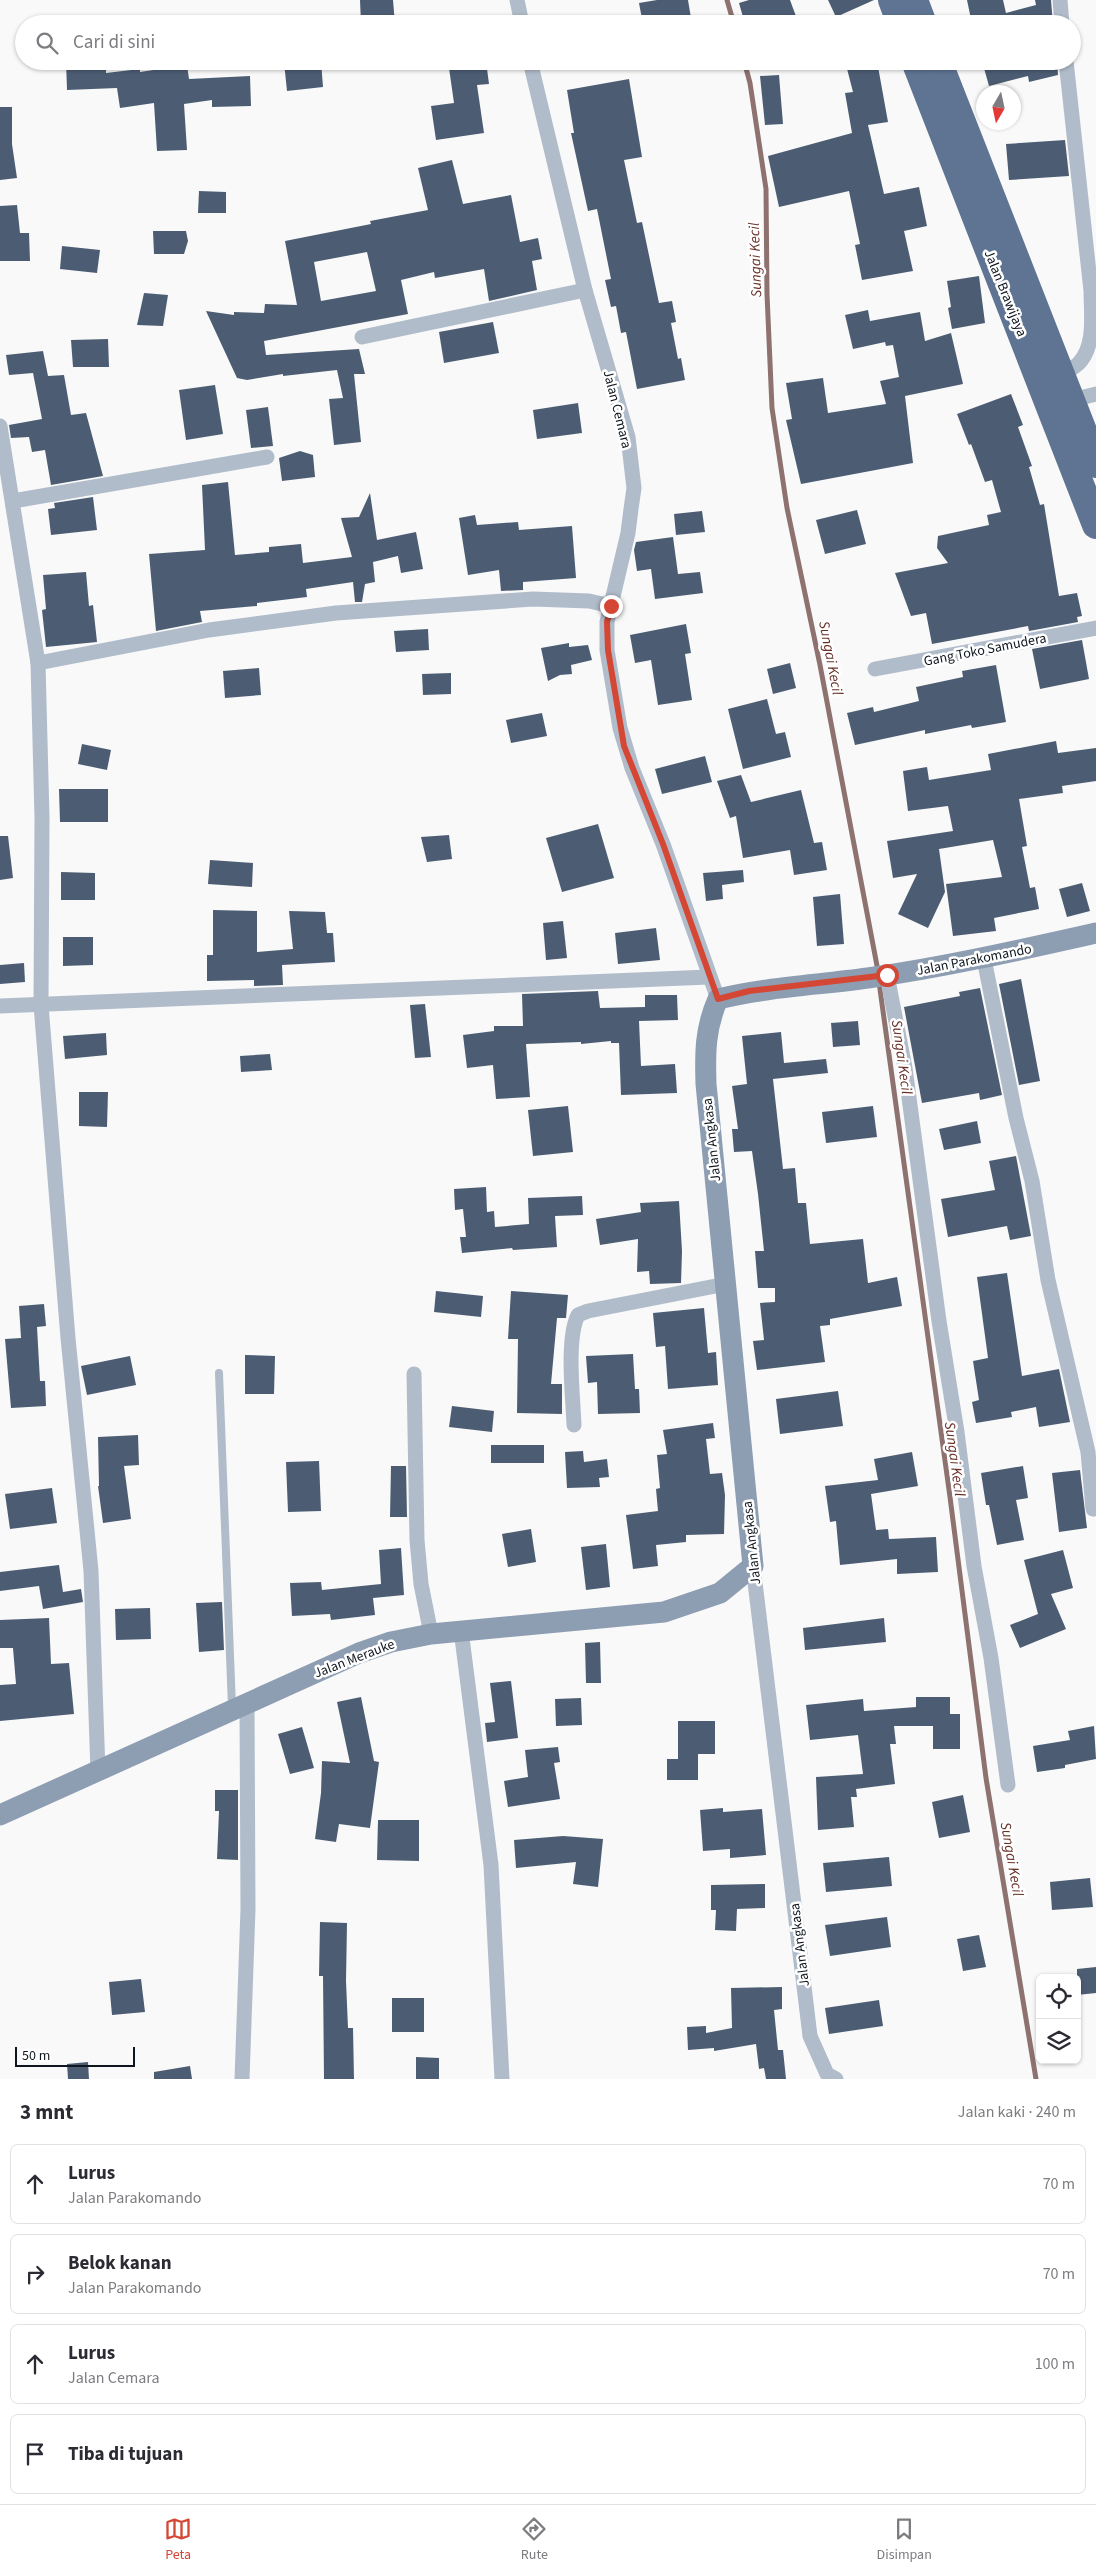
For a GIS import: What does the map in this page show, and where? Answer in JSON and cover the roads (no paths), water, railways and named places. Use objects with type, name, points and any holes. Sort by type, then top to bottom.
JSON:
[{"type":"highway","points":[[892,0],[898,15]]},
{"type":"highway","points":[[914,0],[920,15]]},
{"type":"highway","name":"Jalan Brawijaya","points":[[920,70],[954,132],[1076,390],[1096,464]]},
{"type":"highway","name":"Jalan Brawijaya","points":[[940,70],[954,132],[1096,525]]},
{"type":"street","points":[[517,0],[520,15]]},
{"type":"street","points":[[1060,0],[1061,15]]},
{"type":"street","name":"Jalan Cemara","points":[[532,70],[585,290],[628,438],[634,488],[628,533],[607,622],[608,650],[620,728],[632,768],[663,844],[710,977]]},
{"type":"street","points":[[1067,70],[1091,291],[1092,327],[1090,340],[1080,362],[1076,390]]},
{"type":"street","points":[[362,337],[585,290]]},
{"type":"street","points":[[0,426],[38,663],[42,818],[41,1005],[68,1338],[91,1571],[98,1772]]},
{"type":"street","points":[[13,501],[267,457]]},
{"type":"street","points":[[38,663],[209,630],[336,613],[533,599],[589,600],[611,606]]},
{"type":"street","name":"Gang Toko Samudera","points":[[875,669],[1096,628]]},
{"type":"street","name":"Jalan Parakomando","points":[[718,999],[749,991],[879,976],[984,959],[1096,933]]},
{"type":"street","points":[[984,959],[1016,1118],[1032,1181],[1048,1280],[1092,1451],[1093,1509]]},
{"type":"street","points":[[879,976],[905,1068],[939,1321],[957,1432],[974,1566],[991,1658],[1008,1785]]},
{"type":"street","points":[[0,1006],[710,977],[718,999]]},
{"type":"street","name":"Jalan Angkasa","points":[[718,999],[710,1018],[705,1039],[705,1060],[753,1566],[810,2036],[827,2074],[836,2079]]},
{"type":"street","points":[[574,1425],[572,1343],[573,1325],[578,1316],[588,1311],[726,1284]]},
{"type":"street","points":[[414,1374],[417,1540],[420,1584],[430,1634]]},
{"type":"street","name":"Jalan Merauke","points":[[0,1815],[359,1653],[391,1642],[460,1630],[664,1612],[720,1592],[753,1566]]},
{"type":"street","points":[[460,1630],[490,1864],[502,2079]]},
{"type":"street","points":[[240,1707],[248,1909],[242,2079]]},
{"type":"lane","points":[[220,1373],[240,1707]]},
{"type":"waterway","name":"Sungai Kecil","points":[[727,0],[731,15]]},
{"type":"waterway","name":"Sungai Kecil","points":[[746,70],[766,189],[767,294],[772,408],[787,508],[820,665],[878,971]]},
{"type":"waterway","name":"Sungai Kecil","points":[[879,982],[950,1497],[986,1778],[1036,2079]]}]
